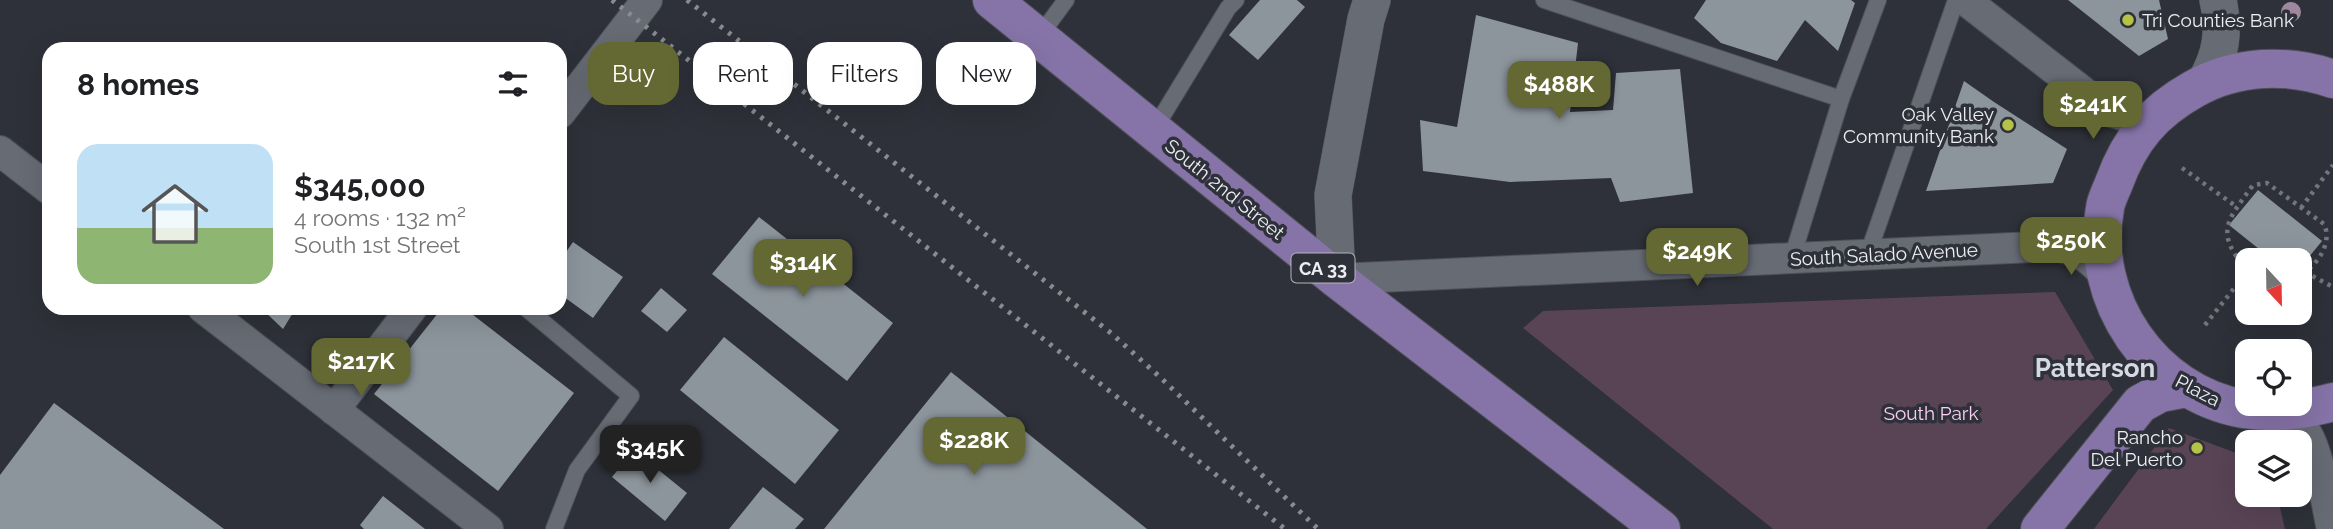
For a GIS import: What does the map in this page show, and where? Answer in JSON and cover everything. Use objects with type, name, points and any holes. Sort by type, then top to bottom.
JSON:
[{"type":"main road","name":"South 2nd Street","points":[[992,0],[1336,279],[1661,529]]},
{"type":"main road","name":"Plaza","points":[[2235,407],[2213,401],[2186,388],[2156,364],[2133,338],[2116,309],[2106,277],[2102,244],[2105,207],[2123,160],[2134,140],[2154,117],[2178,98],[2205,83],[2260,69],[2306,72],[2333,79]]},
{"type":"main road","points":[[2140,404],[2147,378],[2143,350]]},
{"type":"main road","points":[[2040,529],[2140,404],[2160,393],[2186,388]]},
{"type":"main road","name":"Plaza","points":[[2312,408],[2333,402]]},
{"type":"street","points":[[567,104],[647,0]]},
{"type":"street","points":[[1336,279],[1332,195],[1372,0]]},
{"type":"street","points":[[1965,0],[2099,105],[2118,116],[2136,119],[2154,117]]},
{"type":"street","points":[[2220,10],[2237,48],[2260,69]]},
{"type":"street","points":[[2205,83],[2220,51],[2220,10]]},
{"type":"street","points":[[2099,105],[2117,132],[2123,160]]},
{"type":"street","points":[[0,151],[42,184]]},
{"type":"street","name":"South Salado Avenue","points":[[1336,279],[2055,246],[2070,242],[2083,234],[2105,207]]},
{"type":"street","name":"South Salado Avenue","points":[[2055,246],[2081,253],[2095,263],[2106,277]]},
{"type":"street","points":[[212,315],[488,529]]},
{"type":"street","points":[[334,410],[407,315]]},
{"type":"street","points":[[2314,452],[2314,425],[2318,416],[2333,402]]},
{"type":"street","points":[[2289,416],[2309,437],[2332,529]]},
{"type":"lane","points":[[1038,38],[1066,0]]},
{"type":"lane","points":[[1153,131],[1228,8],[1236,0]]},
{"type":"lane","points":[[1544,0],[1841,99]]},
{"type":"lane","points":[[1792,258],[1841,99],[1878,0]]},
{"type":"lane","points":[[1868,254],[1956,0]]},
{"type":"lane","points":[[534,315],[631,396],[577,470],[554,529]]},
{"type":"path","points":[[2301,208],[2333,165]]},
{"type":"path","points":[[2182,169],[2237,207]]},
{"type":"path","points":[[2235,256],[2226,231],[2237,207],[2253,185],[2267,183],[2324,224],[2329,237],[2328,244],[2312,265]]},
{"type":"path","points":[[2312,278],[2333,287]]},
{"type":"path","points":[[2205,325],[2235,286]]},
{"type":"green space","name":"South Park","points":[[2055,292],[2113,390],[1986,529],[1773,529],[1523,328],[1543,311]]},
{"type":"green space","points":[[2169,428],[2235,453],[2235,507],[2280,507],[2285,529],[2094,529]]},
{"type":"building","points":[[1260,0],[1297,0],[1305,7],[1258,60],[1229,35]]},
{"type":"building","points":[[1706,0],[1851,0],[1855,3],[1838,51],[1805,20],[1777,61],[1721,43],[1694,18]]},
{"type":"building","name":"Tri Counties Bank","points":[[2068,0],[2159,0],[2168,39],[2139,56]]},
{"type":"building","points":[[1476,15],[1578,43],[1570,112],[1613,110],[1616,73],[1680,69],[1693,193],[1620,202],[1611,178],[1510,182],[1423,171],[1420,120],[1457,127]]},
{"type":"building","points":[[1964,81],[2067,149],[2053,183],[1926,191]]},
{"type":"building","points":[[2258,190],[2322,241],[2312,253],[2312,248],[2258,248],[2229,225]]},
{"type":"building","points":[[759,217],[893,323],[847,381],[712,274]]},
{"type":"building","points":[[573,242],[623,277],[593,318],[567,299],[567,251]]},
{"type":"building","points":[[661,288],[687,310],[667,332],[641,311]]},
{"type":"building","points":[[268,315],[292,315],[283,329]]},
{"type":"building","points":[[436,315],[473,315],[574,393],[498,491],[374,394]]},
{"type":"building","points":[[724,337],[839,430],[795,484],[680,390]]},
{"type":"building","points":[[951,372],[1147,529],[824,529]]},
{"type":"building","points":[[54,403],[224,529],[0,529],[0,475]]},
{"type":"building","points":[[634,450],[687,493],[665,521],[612,477]]},
{"type":"building","points":[[763,487],[804,519],[795,529],[729,529]]},
{"type":"building","points":[[383,496],[425,529],[364,529],[360,525]]},
{"type":"railway","points":[[612,0],[1285,529]]},
{"type":"railway","points":[[687,0],[1111,333],[1318,529]]},
{"type":"place","name":"Tri Counties Bank","points":[[2128,20]]},
{"type":"place","name":"Oak Valley Community Bank","points":[[2008,125]]},
{"type":"place","name":"Rancho Del Puerto","points":[[2197,448]]},
{"type":"district","name":"Patterson","points":[[2095,368]]}]
